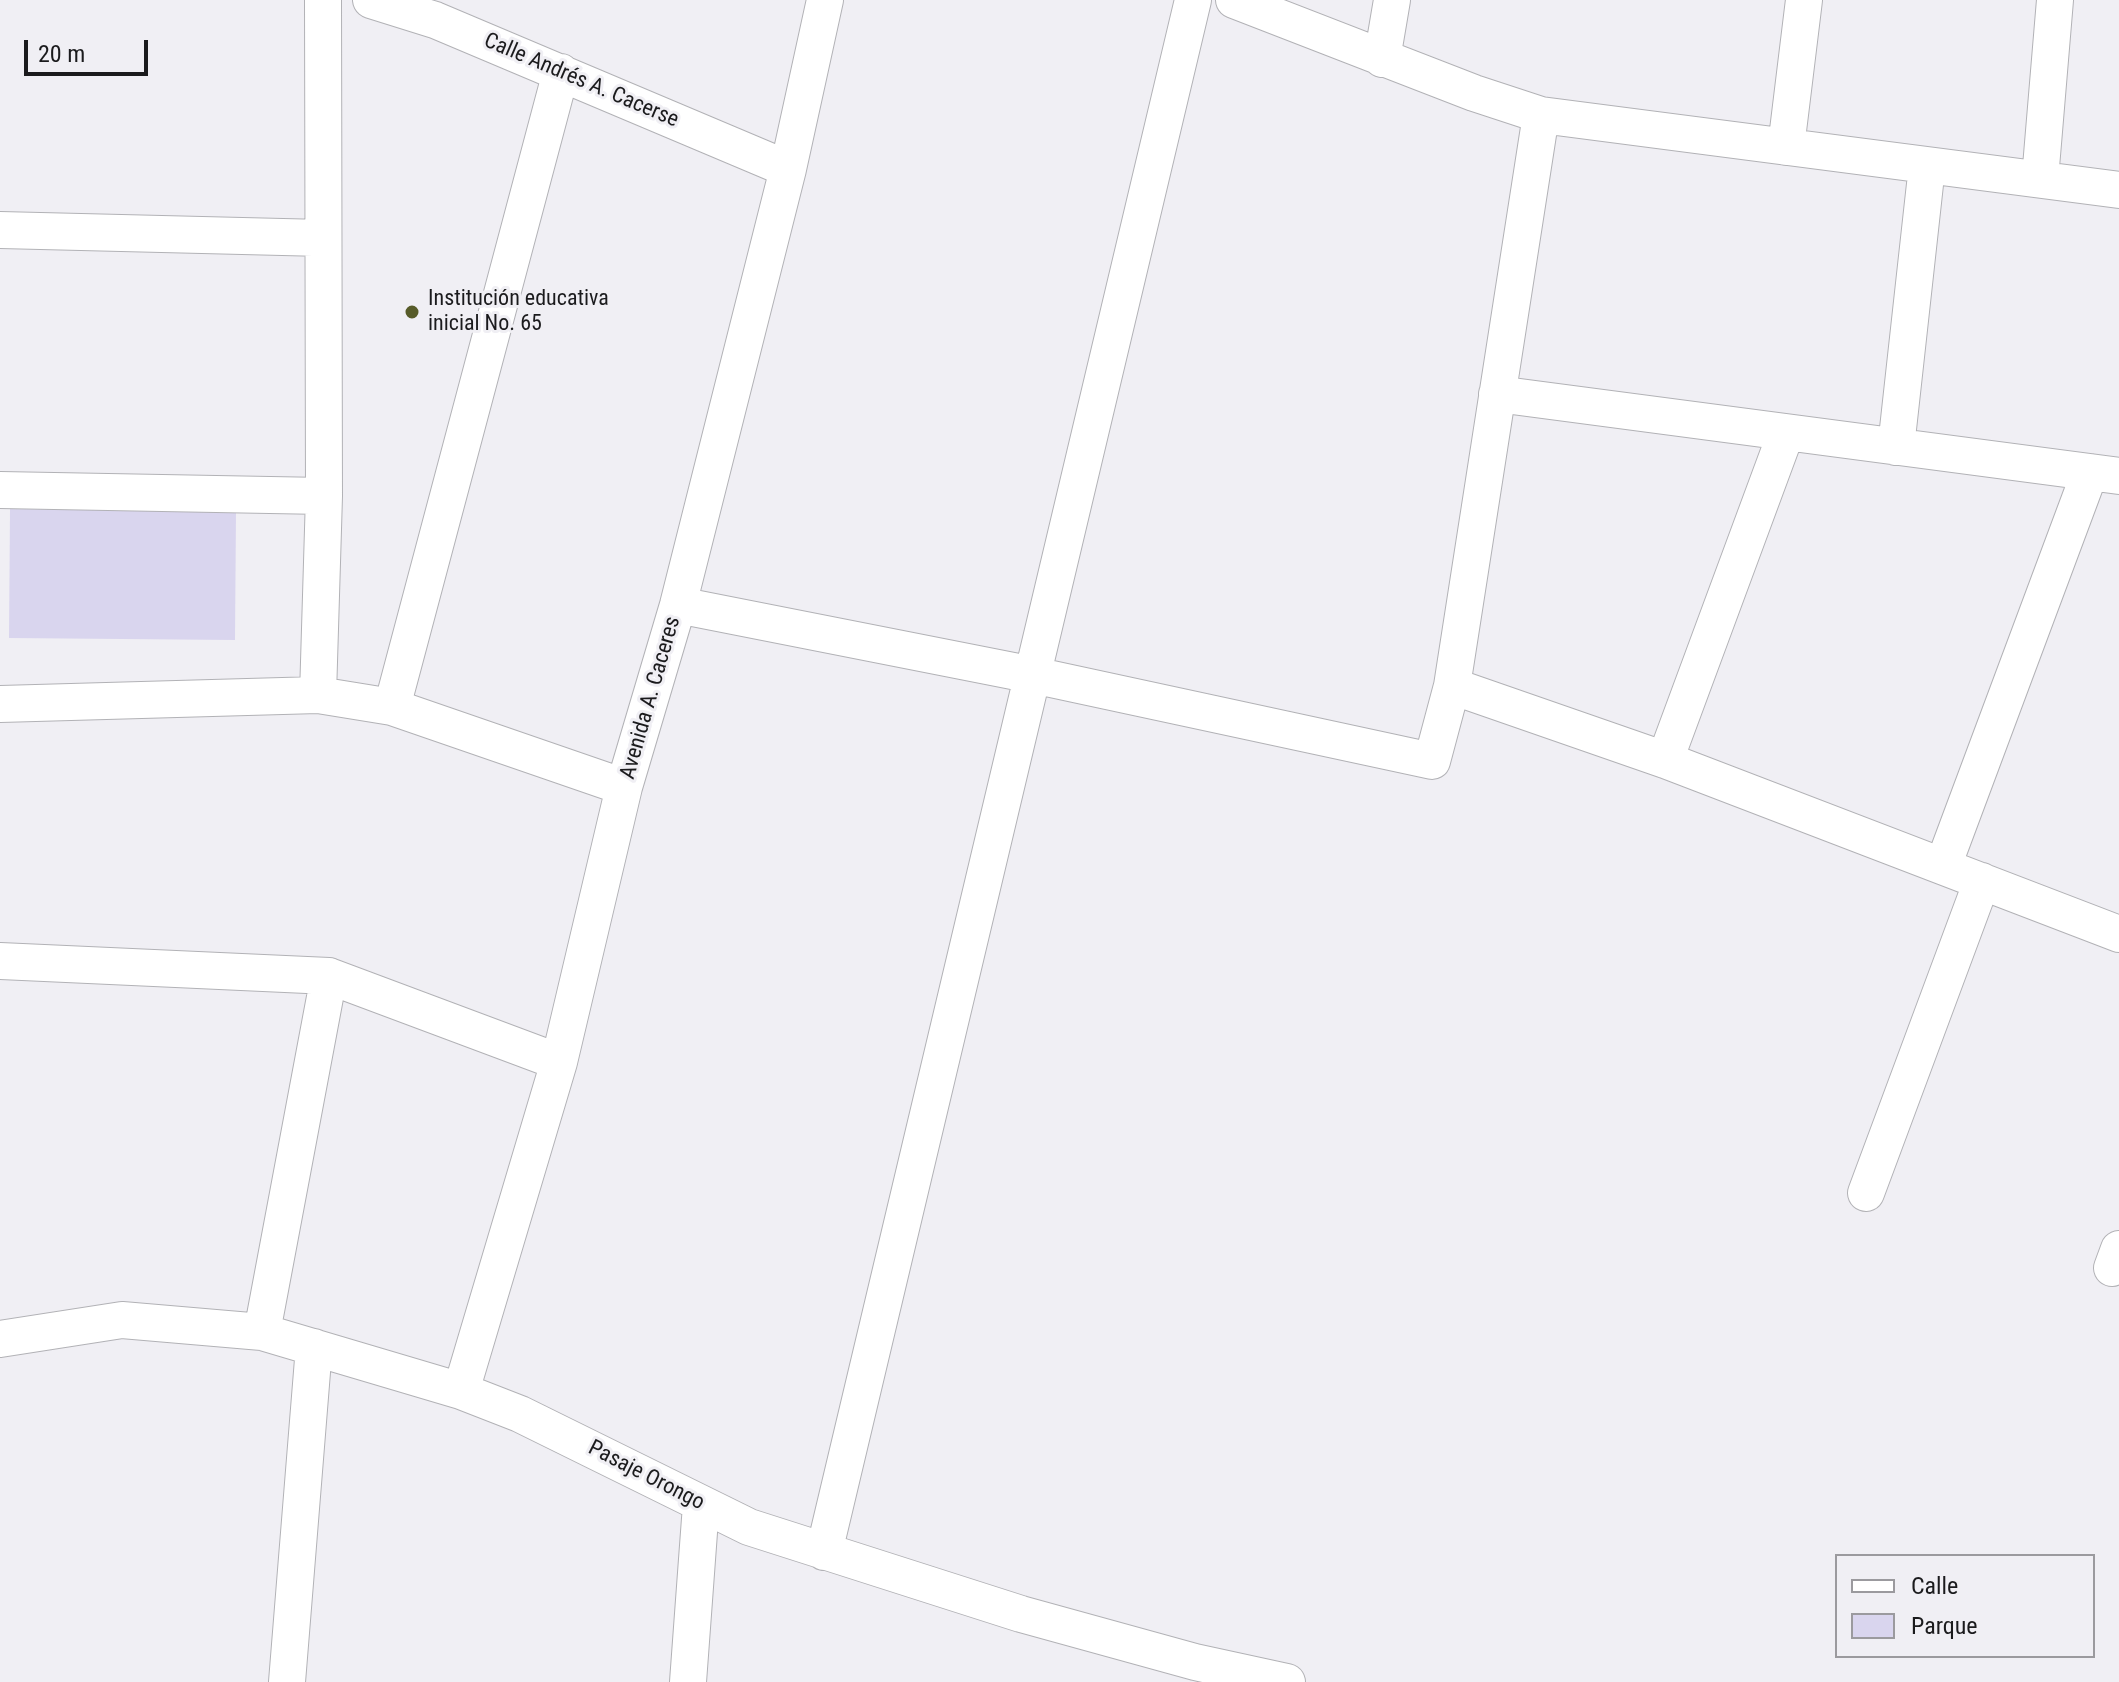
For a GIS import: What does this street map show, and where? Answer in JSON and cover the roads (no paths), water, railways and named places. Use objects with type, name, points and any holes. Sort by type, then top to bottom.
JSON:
[{"type":"street","points":[[318,695],[324,496],[323,0]]},
{"type":"street","name":"Calle Andrés A. Cacerse","points":[[371,0],[435,20],[788,169]]},
{"type":"street","name":"Avenida A. Caceres","points":[[461,1391],[559,1062],[624,787],[678,605],[788,169],[825,0]]},
{"type":"street","points":[[824,1552],[1193,0]]},
{"type":"street","points":[[1234,0],[1382,59],[1541,115],[2119,190]]},
{"type":"street","points":[[1382,59],[1392,0]]},
{"type":"street","points":[[1786,147],[1804,0]]},
{"type":"street","points":[[2040,179],[2055,0]]},
{"type":"street","points":[[392,707],[561,72]]},
{"type":"street","points":[[678,605],[1033,675],[1432,761],[1452,686],[1541,115]]},
{"type":"street","points":[[1896,447],[1927,166]]},
{"type":"street","points":[[0,230],[323,238]]},
{"type":"street","points":[[1497,394],[2104,474],[1943,866]]},
{"type":"street","points":[[1665,760],[1786,433]]},
{"type":"street","points":[[0,490],[324,496]]},
{"type":"street","points":[[1452,686],[1665,760],[2119,934]]},
{"type":"street","points":[[0,704],[318,695],[392,707],[624,787]]},
{"type":"street","points":[[1866,1193],[1982,881]]},
{"type":"street","points":[[0,961],[329,976],[559,1062]]},
{"type":"street","points":[[262,1332],[329,976]]},
{"type":"street","name":"Pasaje Orongo","points":[[0,1339],[122,1320],[262,1332],[461,1391],[533,1420],[749,1527],[1021,1614],[1195,1662],[1287,1682]]},
{"type":"street","points":[[287,1682],[314,1347]]},
{"type":"street","points":[[688,1682],[701,1505]]},
{"type":"place","name":"Institución educativa inicial No. 65","points":[[412,312]]}]
